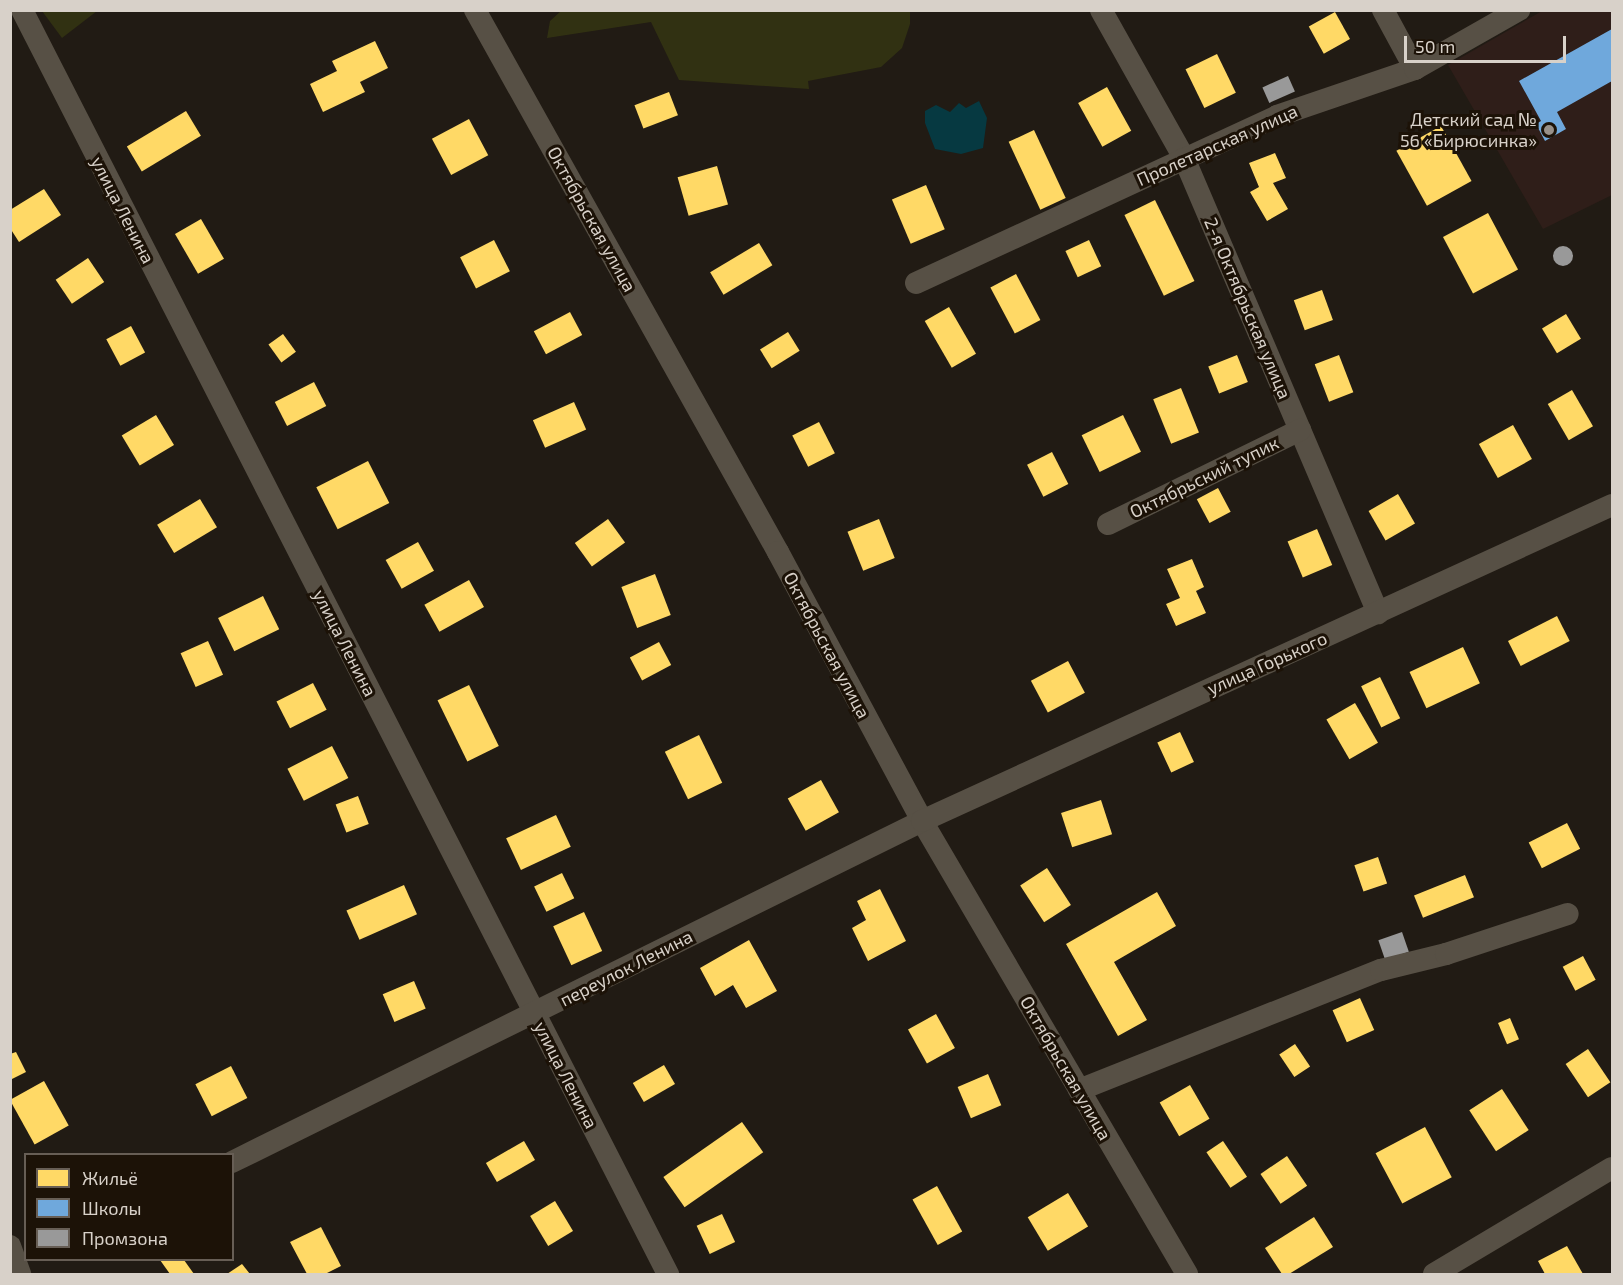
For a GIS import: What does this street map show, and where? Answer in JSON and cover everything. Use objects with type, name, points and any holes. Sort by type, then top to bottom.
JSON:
[{"type":"street","name":"улица Ленина","points":[[22,10],[668,1275]]},
{"type":"street","name":"Октябрьская улица","points":[[475,10],[778,552],[922,820],[1187,1275]]},
{"type":"street","name":"2-я Октябрьская улица","points":[[1101,10],[1184,158],[1378,613]]},
{"type":"street","points":[[1383,10],[1415,69]]},
{"type":"street","name":"Пролетарская улица","points":[[916,283],[1277,116],[1415,69],[1519,10]]},
{"type":"street","name":"Октябрьский тупик","points":[[1108,524],[1300,430]]},
{"type":"street","name":"улица Горького","points":[[922,820],[1612,505]]},
{"type":"street","name":"переулок Ленина","points":[[234,1161],[922,820]]},
{"type":"street","points":[[1079,1090],[1382,970],[1568,914]]},
{"type":"street","points":[[1434,1275],[1612,1168]]},
{"type":"street","points":[[10,1246],[21,1269]]},
{"type":"shaded area","points":[[910,10],[910,24],[902,48],[881,67],[808,81],[809,89],[679,80],[651,22],[547,38],[550,21],[561,11]]},
{"type":"shaded area","points":[[42,11],[97,11],[62,38]]},
{"type":"shaded area","name":"Детский сад № 56 «Бирюсинка»","points":[[1542,11],[1612,11],[1612,195],[1543,229],[1448,65]]},
{"type":"water","points":[[979,101],[987,118],[983,148],[961,154],[935,149],[925,123],[925,111],[936,105],[950,112],[959,103],[966,108]]},
{"type":"building: Жильё","points":[[1335,12],[1350,39],[1324,54],[1309,27]]},
{"type":"building: Жильё","points":[[375,41],[388,68],[360,82],[365,92],[323,112],[310,84],[337,71],[332,61]]},
{"type":"building: Жильё","points":[[1217,54],[1236,93],[1204,108],[1186,69]]},
{"type":"building: Жильё","points":[[1107,87],[1131,131],[1102,147],[1078,103]]},
{"type":"building: Жильё","points":[[669,92],[678,115],[643,129],[634,105]]},
{"type":"building: Жильё","points":[[186,111],[201,136],[142,171],[127,147]]},
{"type":"building: Жильё","points":[[469,119],[488,155],[451,175],[432,139]]},
{"type":"building: Жильё","points":[[1441,126],[1472,181],[1427,206],[1396,151]]},
{"type":"building: Жильё","points":[[1034,130],[1066,198],[1040,210],[1009,142]]},
{"type":"building: Жильё","points":[[1275,153],[1286,178],[1273,183],[1288,209],[1267,221],[1250,192],[1259,187],[1249,163]]},
{"type":"building: Жильё","points":[[717,166],[728,204],[689,216],[678,177]]},
{"type":"building: Жильё","points":[[926,185],[945,229],[911,244],[892,199]]},
{"type":"building: Жильё","points":[[44,189],[61,215],[19,242],[10,228],[10,210]]},
{"type":"building: Жильё","points":[[1155,200],[1194,281],[1164,296],[1124,215]]},
{"type":"building: Жильё","points":[[1488,213],[1518,270],[1473,293],[1443,237]]},
{"type":"building: Жильё","points":[[201,219],[224,259],[198,274],[175,234]]},
{"type":"building: Жильё","points":[[494,240],[510,271],[476,288],[460,257]]},
{"type":"building: Жильё","points":[[1089,240],[1101,266],[1078,277],[1065,251]]},
{"type":"building: Жильё","points":[[759,243],[772,265],[724,295],[710,272]]},
{"type":"building: Жильё","points":[[88,258],[104,282],[72,304],[56,280]]},
{"type":"building: Жильё","points":[[1016,274],[1040,320],[1015,334],[990,288]]},
{"type":"building: Жильё","points":[[1322,290],[1333,320],[1305,330],[1294,300]]},
{"type":"building: Жильё","points":[[949,307],[976,354],[952,368],[925,321]]},
{"type":"building: Жильё","points":[[570,312],[582,335],[546,354],[534,331]]},
{"type":"building: Жильё","points":[[1566,314],[1581,339],[1557,353],[1542,328]]},
{"type":"building: Жильё","points":[[131,326],[145,352],[120,366],[106,339]]},
{"type":"building: Жильё","points":[[788,332],[800,351],[772,368],[760,349]]},
{"type":"building: Жильё","points":[[283,334],[296,352],[281,362],[268,345]]},
{"type":"building: Жильё","points":[[1237,355],[1248,382],[1219,394],[1208,367]]},
{"type":"building: Жильё","points":[[1339,355],[1353,392],[1329,402],[1315,364]]},
{"type":"building: Жильё","points":[[314,382],[326,406],[287,426],[275,402]]},
{"type":"building: Жильё","points":[[1181,388],[1199,433],[1171,444],[1153,399]]},
{"type":"building: Жильё","points":[[1572,390],[1593,426],[1569,440],[1548,404]]},
{"type":"building: Жильё","points":[[574,402],[586,429],[545,448],[533,420]]},
{"type":"building: Жильё","points":[[156,415],[174,445],[140,466],[122,436]]},
{"type":"building: Жильё","points":[[1123,415],[1141,452],[1100,472],[1082,435]]},
{"type":"building: Жильё","points":[[819,422],[835,453],[808,467],[792,436]]},
{"type":"building: Жильё","points":[[1513,425],[1532,459],[1498,478],[1479,444]]},
{"type":"building: Жильё","points":[[1052,452],[1068,484],[1043,497],[1027,465]]},
{"type":"building: Жильё","points":[[368,461],[389,503],[338,529],[316,487]]},
{"type":"building: Жильё","points":[[1218,488],[1231,512],[1209,523],[1197,499]]},
{"type":"building: Жильё","points":[[1398,494],[1415,523],[1386,540],[1369,511]]},
{"type":"building: Жильё","points":[[200,499],[217,527],[174,553],[157,525]]},
{"type":"building: Жильё","points":[[608,519],[625,542],[592,567],[575,543]]},
{"type":"building: Жильё","points":[[879,519],[895,558],[863,571],[847,532]]},
{"type":"building: Жильё","points":[[1317,529],[1332,565],[1303,577],[1288,542]]},
{"type":"building: Жильё","points":[[418,542],[434,571],[402,589],[386,560]]},
{"type":"building: Жильё","points":[[1192,559],[1204,587],[1196,591],[1206,613],[1176,626],[1166,604],[1180,598],[1167,569]]},
{"type":"building: Жильё","points":[[655,574],[671,615],[637,628],[621,587]]},
{"type":"building: Жильё","points":[[469,580],[484,607],[439,632],[424,605]]},
{"type":"building: Жильё","points":[[263,596],[279,629],[234,651],[218,618]]},
{"type":"building: Жильё","points":[[1557,616],[1570,641],[1521,666],[1508,641]]},
{"type":"building: Жильё","points":[[208,641],[223,675],[196,687],[181,653]]},
{"type":"building: Жильё","points":[[659,642],[671,665],[642,680],[630,657]]},
{"type":"building: Жильё","points":[[1463,647],[1480,683],[1426,708],[1410,672]]},
{"type":"building: Жильё","points":[[1068,661],[1085,693],[1048,713],[1031,681]]},
{"type":"building: Жильё","points":[[1380,677],[1400,718],[1381,728],[1361,686]]},
{"type":"building: Жильё","points":[[313,683],[327,710],[290,728],[276,702]]},
{"type":"building: Жильё","points":[[469,685],[499,746],[467,761],[438,700]]},
{"type":"building: Жильё","points":[[1355,703],[1378,743],[1349,759],[1326,720]]},
{"type":"building: Жильё","points":[[1180,732],[1194,762],[1171,772],[1157,743]]},
{"type":"building: Жильё","points":[[699,735],[722,783],[688,799],[665,752]]},
{"type":"building: Жильё","points":[[332,746],[348,778],[304,801],[287,769]]},
{"type":"building: Жильё","points":[[821,780],[839,812],[806,831],[788,798]]},
{"type":"building: Жильё","points":[[358,796],[369,824],[346,833],[336,805]]},
{"type":"building: Жильё","points":[[1101,800],[1112,834],[1072,847],[1061,813]]},
{"type":"building: Жильё","points":[[556,815],[571,847],[521,870],[506,838]]},
{"type":"building: Жильё","points":[[1567,823],[1580,849],[1542,868],[1529,843]]},
{"type":"building: Жильё","points":[[1378,857],[1387,883],[1363,892],[1354,865]]},
{"type":"building: Жильё","points":[[1047,868],[1071,905],[1044,922],[1020,885]]},
{"type":"building: Жильё","points":[[562,873],[574,898],[546,912],[534,887]]},
{"type":"building: Жильё","points":[[1465,875],[1474,897],[1423,918],[1414,896]]},
{"type":"building: Жильё","points":[[404,885],[417,914],[359,940],[346,911]]},
{"type":"building: Жильё","points":[[880,889],[906,941],[868,961],[852,928],[866,920],[857,901]]},
{"type":"building: Жильё","points":[[1157,892],[1176,926],[1114,962],[1147,1020],[1118,1036],[1066,944]]},
{"type":"building: Жильё","points":[[584,912],[602,951],[571,965],[553,926]]},
{"type":"building: Жильё","points":[[749,940],[777,991],[746,1008],[733,985],[715,996],[700,968]]},
{"type":"building: Жильё","points":[[1583,956],[1596,980],[1575,991],[1563,967]]},
{"type":"building: Жильё","points":[[414,981],[426,1009],[394,1022],[383,994]]},
{"type":"building: Жильё","points":[[1360,998],[1374,1030],[1347,1042],[1333,1010]]},
{"type":"building: Жильё","points":[[936,1014],[955,1048],[927,1064],[908,1030]]},
{"type":"building: Жильё","points":[[1510,1018],[1519,1039],[1507,1044],[1498,1023]]},
{"type":"building: Жильё","points":[[1295,1044],[1310,1066],[1294,1077],[1279,1055]]},
{"type":"building: Жильё","points":[[1588,1049],[1610,1082],[1588,1097],[1566,1064]]},
{"type":"building: Жильё","points":[[16,1052],[26,1072],[10,1080],[10,1054]]},
{"type":"building: Жильё","points":[[664,1065],[675,1084],[644,1102],[633,1083]]},
{"type":"building: Жильё","points":[[231,1066],[247,1098],[212,1116],[195,1084]]},
{"type":"building: Жильё","points":[[988,1074],[1001,1105],[971,1118],[958,1087]]},
{"type":"building: Жильё","points":[[44,1081],[69,1126],[35,1145],[10,1100]]},
{"type":"building: Жильё","points":[[1190,1085],[1210,1119],[1179,1136],[1160,1102]]},
{"type":"building: Жильё","points":[[1502,1089],[1529,1130],[1496,1151],[1469,1110]]},
{"type":"building: Жильё","points":[[742,1122],[763,1152],[685,1207],[663,1177]]},
{"type":"building: Жильё","points":[[1425,1127],[1452,1177],[1402,1204],[1376,1153]]},
{"type":"building: Жильё","points":[[524,1141],[535,1160],[497,1182],[486,1163]]},
{"type":"building: Жильё","points":[[1223,1141],[1247,1177],[1230,1188],[1206,1152]]},
{"type":"building: Жильё","points":[[1287,1156],[1307,1186],[1281,1204],[1260,1174]]},
{"type":"building: Жильё","points":[[937,1186],[962,1231],[938,1245],[913,1200]]},
{"type":"building: Жильё","points":[[1068,1193],[1088,1226],[1048,1251],[1028,1217]]},
{"type":"building: Жильё","points":[[555,1201],[573,1231],[548,1246],[530,1216]]},
{"type":"building: Жильё","points":[[722,1214],[735,1242],[710,1254],[697,1226]]},
{"type":"building: Жильё","points":[[1314,1217],[1333,1247],[1289,1274],[1282,1274],[1265,1248]]},
{"type":"building: Жильё","points":[[321,1227],[341,1266],[325,1274],[307,1274],[290,1242]]},
{"type":"building: Жильё","points":[[1567,1246],[1583,1274],[1545,1274],[1538,1261]]},
{"type":"building: Жильё","points":[[161,1261],[185,1261],[194,1274],[170,1274]]},
{"type":"building: Жильё","points":[[242,1264],[250,1274],[227,1274]]},
{"type":"building: Школы","points":[[1612,29],[1612,81],[1557,112],[1566,129],[1545,141],[1536,124],[1541,121],[1519,81]]},
{"type":"building: Промзона","points":[[1288,76],[1295,92],[1269,103],[1262,87]]},
{"type":"building: Промзона","points":[[1559,246],[1567,246],[1573,252],[1573,260],[1567,266],[1559,266],[1553,260],[1553,252]]},
{"type":"building: Промзона","points":[[1402,932],[1409,952],[1385,960],[1378,940]]},
{"type":"place","name":"Детский сад № 56 «Бирюсинка»","points":[[1549,130]]}]
